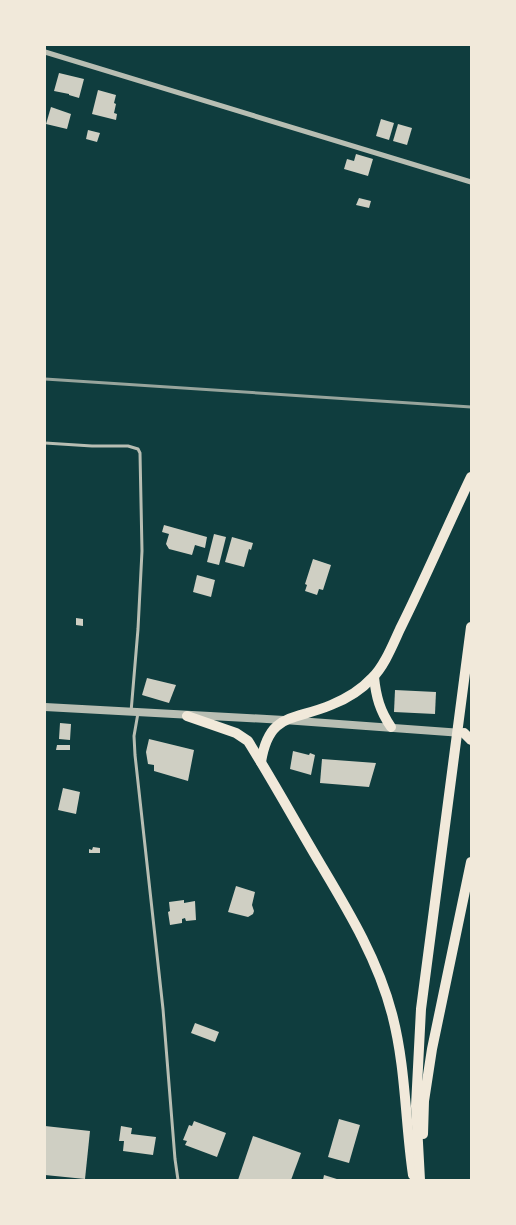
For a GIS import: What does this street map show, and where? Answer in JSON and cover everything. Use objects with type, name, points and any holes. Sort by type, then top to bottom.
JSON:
[{"type":"highway","points":[[261,762],[265,741],[270,732],[284,720],[330,705],[354,693],[374,677],[387,656],[408,613],[471,477]]},
{"type":"highway","points":[[420,1180],[416,1106],[418,1040],[471,627]]},
{"type":"highway","points":[[374,677],[381,713],[390,727]]},
{"type":"highway","points":[[187,716],[236,732],[248,741],[358,929],[379,972],[392,1013],[401,1054],[409,1148],[414,1180]]},
{"type":"highway","points":[[420,1180],[424,1101],[432,1049],[471,862]]},
{"type":"street","points":[[45,52],[471,182]]},
{"type":"street","points":[[45,707],[390,727],[469,736]]},
{"type":"lane","points":[[45,442],[92,446],[128,446],[138,449],[140,453],[142,551],[134,736],[164,1009],[178,1180]]},
{"type":"building","points":[[59,73],[84,79],[79,98],[54,91]]},
{"type":"building","points":[[98,90],[116,95],[114,113],[117,114],[116,120],[92,114]]},
{"type":"building","points":[[51,107],[71,114],[67,129],[46,124]]},
{"type":"building","points":[[381,119],[394,123],[389,140],[376,136]]},
{"type":"building","points":[[398,124],[412,128],[407,145],[393,141]]},
{"type":"building","points":[[88,130],[100,133],[97,142],[86,139]]},
{"type":"building","points":[[356,154],[373,159],[368,176],[344,169],[347,159],[354,161]]},
{"type":"building","points":[[359,198],[371,201],[369,208],[356,205]]},
{"type":"building","points":[[164,525],[207,537],[205,548],[195,545],[192,555],[169,549],[166,544],[169,534],[162,532]]},
{"type":"building","points":[[214,534],[226,537],[219,565],[207,562]]},
{"type":"building","points":[[232,537],[253,543],[251,550],[249,549],[244,567],[225,562]]},
{"type":"building","points":[[313,559],[331,565],[323,590],[319,589],[317,595],[305,591],[307,585],[305,584]]},
{"type":"building","points":[[197,575],[215,580],[211,597],[193,592]]},
{"type":"building","points":[[76,618],[83,619],[83,626],[76,625]]},
{"type":"building","points":[[147,678],[176,685],[169,703],[142,695]]},
{"type":"building","points":[[395,690],[436,692],[435,714],[394,712]]},
{"type":"building","points":[[60,723],[71,724],[70,740],[59,739]]},
{"type":"building","points":[[149,739],[194,750],[188,781],[154,771],[154,765],[148,764],[146,752]]},
{"type":"building","points":[[57,745],[70,745],[70,750],[56,750]]},
{"type":"building","points":[[293,751],[315,755],[311,775],[290,769]]},
{"type":"building","points":[[322,759],[376,763],[369,787],[320,783]]},
{"type":"building","points":[[63,788],[80,792],[76,814],[58,810]]},
{"type":"building","points":[[93,847],[100,848],[100,853],[89,853],[89,849],[92,850]]},
{"type":"building","points":[[236,886],[255,892],[252,905],[254,911],[248,917],[228,912]]},
{"type":"building","points":[[184,900],[184,903],[195,901],[196,920],[186,921],[185,918],[182,919],[182,923],[170,925],[169,902]]},
{"type":"building","points":[[195,1023],[219,1032],[215,1042],[191,1033]]},
{"type":"building","points":[[339,1119],[360,1125],[349,1163],[328,1157]]},
{"type":"building","points":[[194,1121],[226,1133],[217,1157],[185,1145],[187,1141],[183,1140],[189,1125],[192,1126]]},
{"type":"building","points":[[45,1126],[90,1131],[85,1179],[45,1175]]},
{"type":"building","points":[[121,1126],[132,1128],[131,1134],[156,1137],[153,1155],[123,1151],[124,1141],[119,1141]]},
{"type":"building","points":[[253,1136],[301,1153],[291,1180],[238,1180]]},
{"type":"building","points":[[324,1175],[340,1180],[323,1180]]},
{"type":"railway","points":[[45,379],[471,407]]}]
